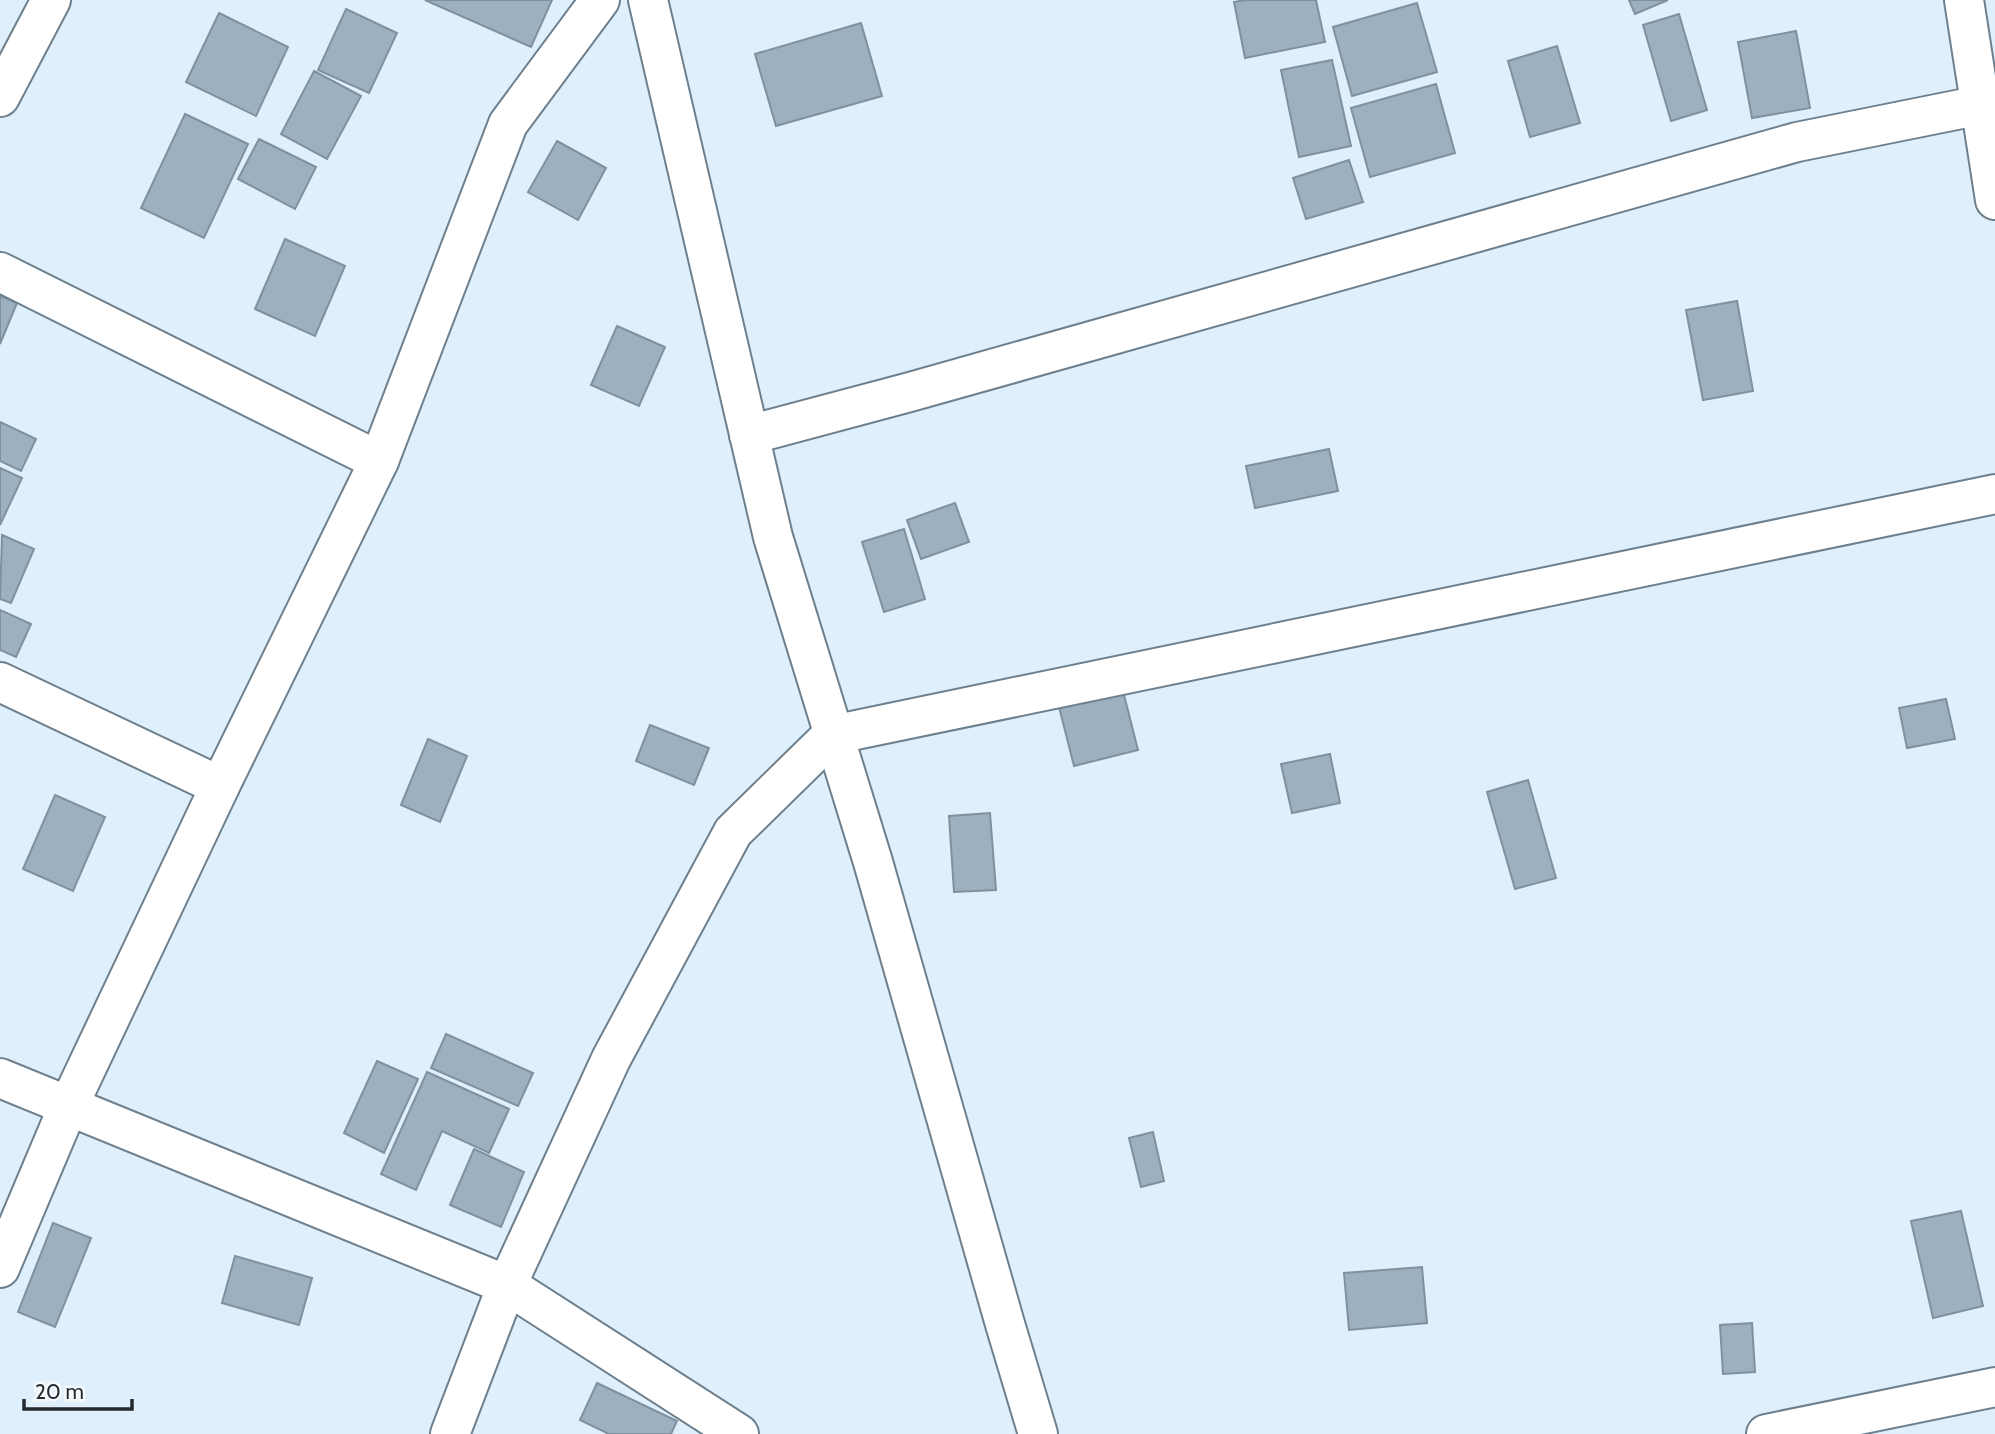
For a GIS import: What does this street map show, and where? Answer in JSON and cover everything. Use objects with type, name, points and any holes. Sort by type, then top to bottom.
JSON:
[{"type":"main road","points":[[0,97],[51,0]]},
{"type":"main road","points":[[0,1268],[68,1107],[219,786],[379,461],[508,124],[600,0]]},
{"type":"main road","points":[[649,0],[773,537],[873,862],[1004,1324],[1038,1434]]},
{"type":"main road","points":[[1964,0],[1995,200]]},
{"type":"main road","points":[[749,435],[1797,142],[1981,105]]},
{"type":"main road","points":[[0,272],[379,461]]},
{"type":"main road","points":[[450,1434],[507,1285],[611,1059],[733,832],[832,735],[1995,494]]},
{"type":"main road","points":[[0,682],[219,786]]},
{"type":"main road","points":[[0,1078],[507,1285],[739,1434]]},
{"type":"main road","points":[[1766,1434],[1995,1387]]},
{"type":"building","points":[[425,0],[552,0],[531,47]]},
{"type":"building","points":[[1316,0],[1325,42],[1245,58],[1234,2]]},
{"type":"building","points":[[1629,0],[1668,0],[1635,14]]},
{"type":"building","points":[[1417,3],[1437,72],[1352,96],[1333,27]]},
{"type":"building","points":[[346,9],[397,33],[369,93],[318,70]]},
{"type":"building","points":[[219,13],[288,47],[256,116],[186,82]]},
{"type":"building","points":[[1679,14],[1707,110],[1671,121],[1643,25]]},
{"type":"building","points":[[861,23],[882,96],[776,126],[755,54]]},
{"type":"building","points":[[1796,31],[1810,108],[1752,118],[1738,42]]},
{"type":"building","points":[[1557,46],[1580,123],[1530,137],[1508,61]]},
{"type":"building","points":[[1332,60],[1351,146],[1299,157],[1281,70]]},
{"type":"building","points":[[314,71],[361,96],[327,159],[281,134]]},
{"type":"building","points":[[1436,84],[1455,153],[1370,177],[1351,108]]},
{"type":"building","points":[[185,114],[248,144],[204,238],[141,208]]},
{"type":"building","points":[[259,139],[316,167],[295,209],[238,179]]},
{"type":"building","points":[[557,141],[606,168],[578,220],[528,192]]},
{"type":"building","points":[[1349,160],[1363,202],[1306,219],[1293,178]]},
{"type":"building","points":[[285,239],[345,266],[315,336],[255,309]]},
{"type":"building","points":[[0,296],[17,303],[0,344]]},
{"type":"building","points":[[1737,301],[1753,391],[1703,400],[1686,310]]},
{"type":"building","points":[[617,326],[665,347],[639,406],[591,385]]},
{"type":"building","points":[[0,422],[36,439],[21,471],[0,461]]},
{"type":"building","points":[[1329,449],[1338,491],[1255,508],[1246,466]]},
{"type":"building","points":[[0,468],[22,478],[0,525]]},
{"type":"building","points":[[955,503],[969,542],[921,559],[907,520]]},
{"type":"building","points":[[904,529],[925,599],[884,612],[862,542]]},
{"type":"building","points":[[2,535],[34,549],[11,603],[0,599]]},
{"type":"building","points":[[0,610],[31,624],[16,657],[0,650]]},
{"type":"building","points":[[1122,687],[1138,750],[1074,766],[1058,703]]},
{"type":"building","points":[[1946,699],[1955,739],[1907,748],[1899,708]]},
{"type":"building","points":[[650,725],[709,748],[694,785],[636,761]]},
{"type":"building","points":[[428,739],[467,756],[440,822],[401,805]]},
{"type":"building","points":[[1330,754],[1340,803],[1292,813],[1281,764]]},
{"type":"building","points":[[1528,780],[1556,878],[1515,889],[1487,792]]},
{"type":"building","points":[[55,795],[105,817],[73,891],[23,869]]},
{"type":"building","points":[[990,813],[996,890],[954,892],[949,816]]},
{"type":"building","points":[[446,1034],[533,1073],[518,1106],[431,1068]]},
{"type":"building","points":[[377,1061],[418,1079],[384,1153],[344,1133]]},
{"type":"building","points":[[427,1072],[509,1109],[489,1153],[442,1131],[416,1190],[381,1174]]},
{"type":"building","points":[[1153,1132],[1164,1181],[1141,1187],[1129,1138]]},
{"type":"building","points":[[474,1149],[524,1172],[501,1227],[450,1205]]},
{"type":"building","points":[[1961,1211],[1983,1306],[1933,1318],[1911,1221]]},
{"type":"building","points":[[53,1223],[91,1238],[55,1327],[18,1312]]},
{"type":"building","points":[[235,1256],[312,1278],[299,1325],[222,1303]]},
{"type":"building","points":[[1422,1267],[1427,1323],[1349,1330],[1344,1273]]},
{"type":"building","points":[[1752,1323],[1755,1372],[1723,1374],[1720,1325]]},
{"type":"building","points":[[597,1383],[677,1421],[671,1434],[609,1434],[580,1420]]}]
